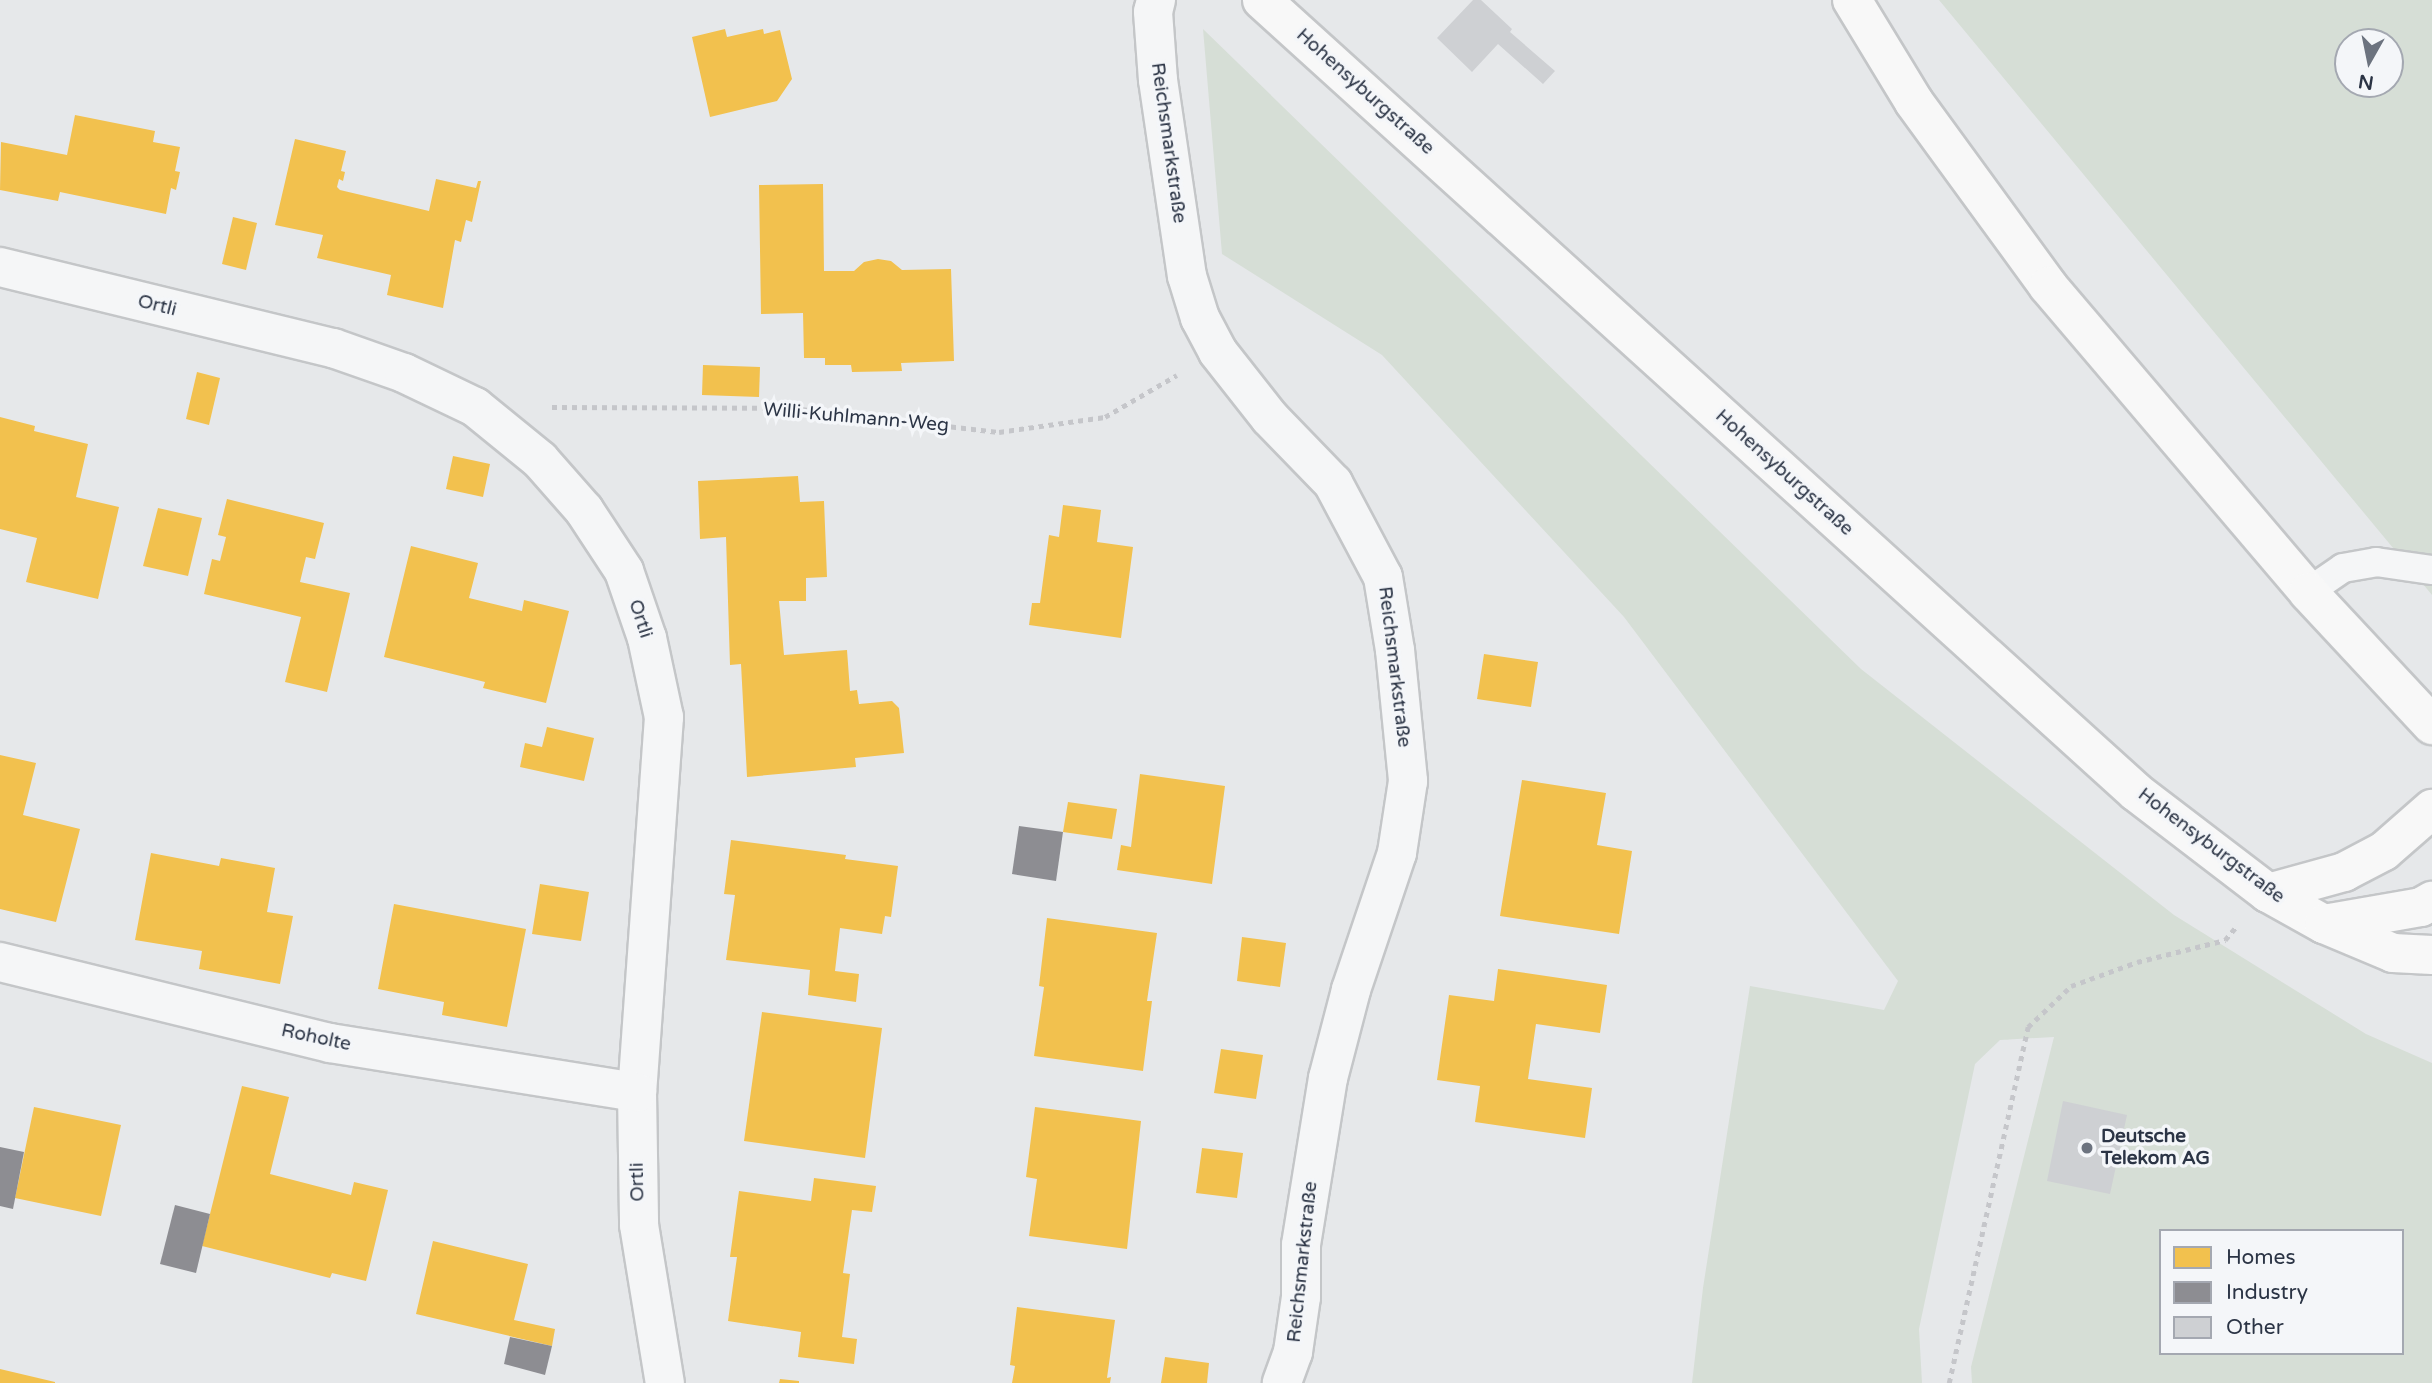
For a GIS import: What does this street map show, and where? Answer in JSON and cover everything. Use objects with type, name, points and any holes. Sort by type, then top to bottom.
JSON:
[{"type":"street","name":"Reichsmarkstraße","points":[[1156,0],[1153,12],[1158,80],[1187,276],[1200,318],[1218,352],[1270,418],[1333,483],[1382,577],[1395,650],[1408,781],[1397,853],[1351,990],[1328,1078],[1301,1245],[1301,1297],[1293,1352],[1282,1383]]},
{"type":"street","name":"Hohensyburgstraße","points":[[1262,0],[2136,792],[2268,893],[2324,924],[2393,953],[2432,955]]},
{"type":"street","points":[[1852,0],[1914,102],[2048,286],[2308,593],[2432,725]]},
{"type":"street","name":"Ortli","points":[[0,267],[333,348],[404,373],[475,407],[540,460],[584,510],[624,571],[647,638],[664,717],[637,1092],[639,1226],[665,1383]]},
{"type":"street","points":[[2268,893],[2344,872],[2384,851],[2432,809]]},
{"type":"street","points":[[2324,924],[2421,907],[2432,901]]},
{"type":"street","name":"Roholte","points":[[0,962],[330,1043],[637,1092]]},
{"type":"lane","points":[[2308,593],[2343,568],[2376,562],[2432,570]]},
{"type":"path","name":"Willi-Kuhlmann-Weg","points":[[475,407],[792,408],[999,432],[1105,417],[1218,352]]},
{"type":"path","points":[[1949,1383],[2028,1027],[2071,986],[2137,962],[2225,940],[2268,893]]},
{"type":"shaded area","points":[[1939,0],[2432,0],[2432,595]]},
{"type":"shaded area","points":[[1203,29],[1861,669],[2174,915],[2366,1034],[2432,1063],[2432,1383],[1972,1383],[1971,1367],[2054,1037],[2000,1040],[1975,1064],[1919,1329],[1922,1383],[1692,1383],[1703,1288],[1750,986],[1884,1010],[1898,981],[1624,617],[1382,355],[1222,254]]},
{"type":"building: Homes","points":[[725,29],[727,37],[763,29],[764,34],[780,30],[792,79],[777,101],[710,117],[692,37]]},
{"type":"building: Homes","points":[[75,115],[155,131],[153,142],[180,147],[175,171],[180,172],[176,190],[171,188],[166,214],[60,192],[58,201],[0,190],[1,142],[67,155]]},
{"type":"building: Homes","points":[[295,139],[346,151],[341,171],[345,172],[343,181],[339,179],[337,187],[340,190],[429,211],[436,179],[476,188],[478,181],[481,181],[472,222],[466,220],[461,242],[455,240],[443,308],[387,295],[391,275],[317,258],[323,235],[275,225]]},
{"type":"building: Homes","points":[[823,184],[824,271],[854,271],[864,262],[878,259],[891,261],[902,270],[951,269],[954,361],[901,363],[902,371],[852,372],[851,365],[825,365],[825,358],[804,358],[803,313],[761,314],[759,185]]},
{"type":"building: Homes","points":[[233,217],[257,223],[246,270],[222,264]]},
{"type":"building: Homes","points":[[703,365],[760,367],[759,397],[702,395]]},
{"type":"building: Homes","points":[[197,372],[220,378],[209,425],[186,419]]},
{"type":"building: Homes","points":[[0,417],[35,426],[34,431],[88,444],[76,497],[119,507],[98,599],[26,582],[37,538],[0,529]]},
{"type":"building: Homes","points":[[453,456],[490,464],[483,497],[446,489]]},
{"type":"building: Homes","points":[[798,476],[800,502],[824,501],[827,577],[806,578],[806,601],[779,601],[784,655],[847,650],[850,691],[857,690],[859,704],[892,701],[899,708],[904,753],[855,758],[856,767],[747,777],[741,664],[730,665],[726,537],[700,539],[698,481]]},
{"type":"building: Homes","points":[[227,499],[324,523],[315,559],[306,557],[300,582],[350,593],[327,692],[285,682],[301,617],[204,594],[212,559],[220,561],[226,537],[218,535]]},
{"type":"building: Homes","points":[[1063,505],[1101,510],[1097,542],[1133,547],[1121,638],[1029,625],[1032,603],[1040,603],[1049,535],[1059,537]]},
{"type":"building: Homes","points":[[158,508],[202,518],[188,576],[143,566]]},
{"type":"building: Homes","points":[[411,546],[478,563],[469,598],[522,611],[524,600],[569,611],[546,703],[483,688],[485,682],[384,657]]},
{"type":"building: Homes","points":[[1484,654],[1538,662],[1531,707],[1477,699]]},
{"type":"building: Homes","points":[[547,727],[594,738],[584,781],[520,767],[525,743],[542,747]]},
{"type":"building: Homes","points":[[0,755],[36,763],[23,815],[80,829],[56,922],[0,909]]},
{"type":"building: Homes","points":[[1140,774],[1225,786],[1212,884],[1117,870],[1121,845],[1131,847]]},
{"type":"building: Homes","points":[[1522,780],[1606,793],[1597,845],[1632,851],[1619,934],[1500,916]]},
{"type":"building: Homes","points":[[1068,802],[1117,809],[1112,839],[1063,832]]},
{"type":"building: Homes","points":[[731,840],[846,855],[845,859],[898,866],[891,917],[885,916],[882,934],[840,928],[835,971],[859,974],[856,1002],[808,995],[810,970],[726,960],[735,895],[724,894]]},
{"type":"building: Homes","points":[[151,853],[219,866],[221,858],[275,868],[267,912],[293,916],[280,984],[199,969],[202,951],[135,940]]},
{"type":"building: Homes","points":[[540,884],[589,892],[581,941],[532,934]]},
{"type":"building: Homes","points":[[394,904],[526,929],[507,1027],[442,1015],[444,1002],[378,989]]},
{"type":"building: Homes","points":[[1047,918],[1157,933],[1147,1001],[1152,1001],[1143,1071],[1034,1056],[1044,987],[1039,986]]},
{"type":"building: Homes","points":[[1242,937],[1286,943],[1280,987],[1237,981]]},
{"type":"building: Homes","points":[[1498,969],[1607,985],[1600,1033],[1536,1024],[1528,1079],[1592,1088],[1585,1138],[1475,1122],[1480,1086],[1437,1080],[1449,995],[1494,1001]]},
{"type":"building: Homes","points":[[762,1012],[882,1028],[865,1158],[744,1141]]},
{"type":"building: Homes","points":[[1221,1049],[1263,1055],[1256,1099],[1214,1093]]},
{"type":"building: Homes","points":[[242,1086],[289,1097],[270,1174],[351,1195],[354,1182],[388,1190],[366,1281],[332,1273],[330,1278],[202,1246]]},
{"type":"building: Homes","points":[[34,1107],[121,1125],[101,1216],[15,1198]]},
{"type":"building: Homes","points":[[1035,1107],[1141,1121],[1127,1249],[1029,1236],[1037,1179],[1026,1177]]},
{"type":"building: Homes","points":[[1202,1148],[1243,1153],[1237,1198],[1196,1193]]},
{"type":"building: Homes","points":[[814,1178],[876,1186],[872,1212],[852,1210],[843,1273],[850,1274],[842,1337],[857,1339],[854,1364],[798,1357],[801,1332],[728,1321],[737,1257],[730,1257],[739,1191],[811,1201]]},
{"type":"building: Homes","points":[[433,1241],[528,1264],[514,1320],[555,1329],[552,1346],[416,1314]]},
{"type":"building: Homes","points":[[1017,1307],[1115,1320],[1107,1378],[1111,1377],[1110,1383],[1012,1383],[1015,1366],[1010,1365]]},
{"type":"building: Homes","points":[[1165,1357],[1209,1363],[1207,1383],[1161,1383]]},
{"type":"building: Homes","points":[[0,1369],[55,1382],[55,1383],[0,1383]]},
{"type":"building: Homes","points":[[780,1379],[799,1381],[799,1383],[779,1383]]},
{"type":"building: Industry","points":[[1019,826],[1063,832],[1056,881],[1012,874]]},
{"type":"building: Industry","points":[[0,1147],[24,1152],[13,1209],[0,1206]]},
{"type":"building: Industry","points":[[175,1205],[210,1214],[196,1273],[160,1264]]},
{"type":"building: Industry","points":[[510,1337],[552,1346],[545,1375],[504,1364]]},
{"type":"building: Other","points":[[1473,0],[1481,0],[1512,29],[1510,32],[1555,71],[1543,84],[1498,44],[1472,72],[1437,38]]},
{"type":"building: Other","name":"Deutsche Telekom AG","points":[[2063,1101],[2127,1115],[2110,1194],[2047,1181]]},
{"type":"place","name":"Deutsche Telekom AG","points":[[2087,1148]]}]
